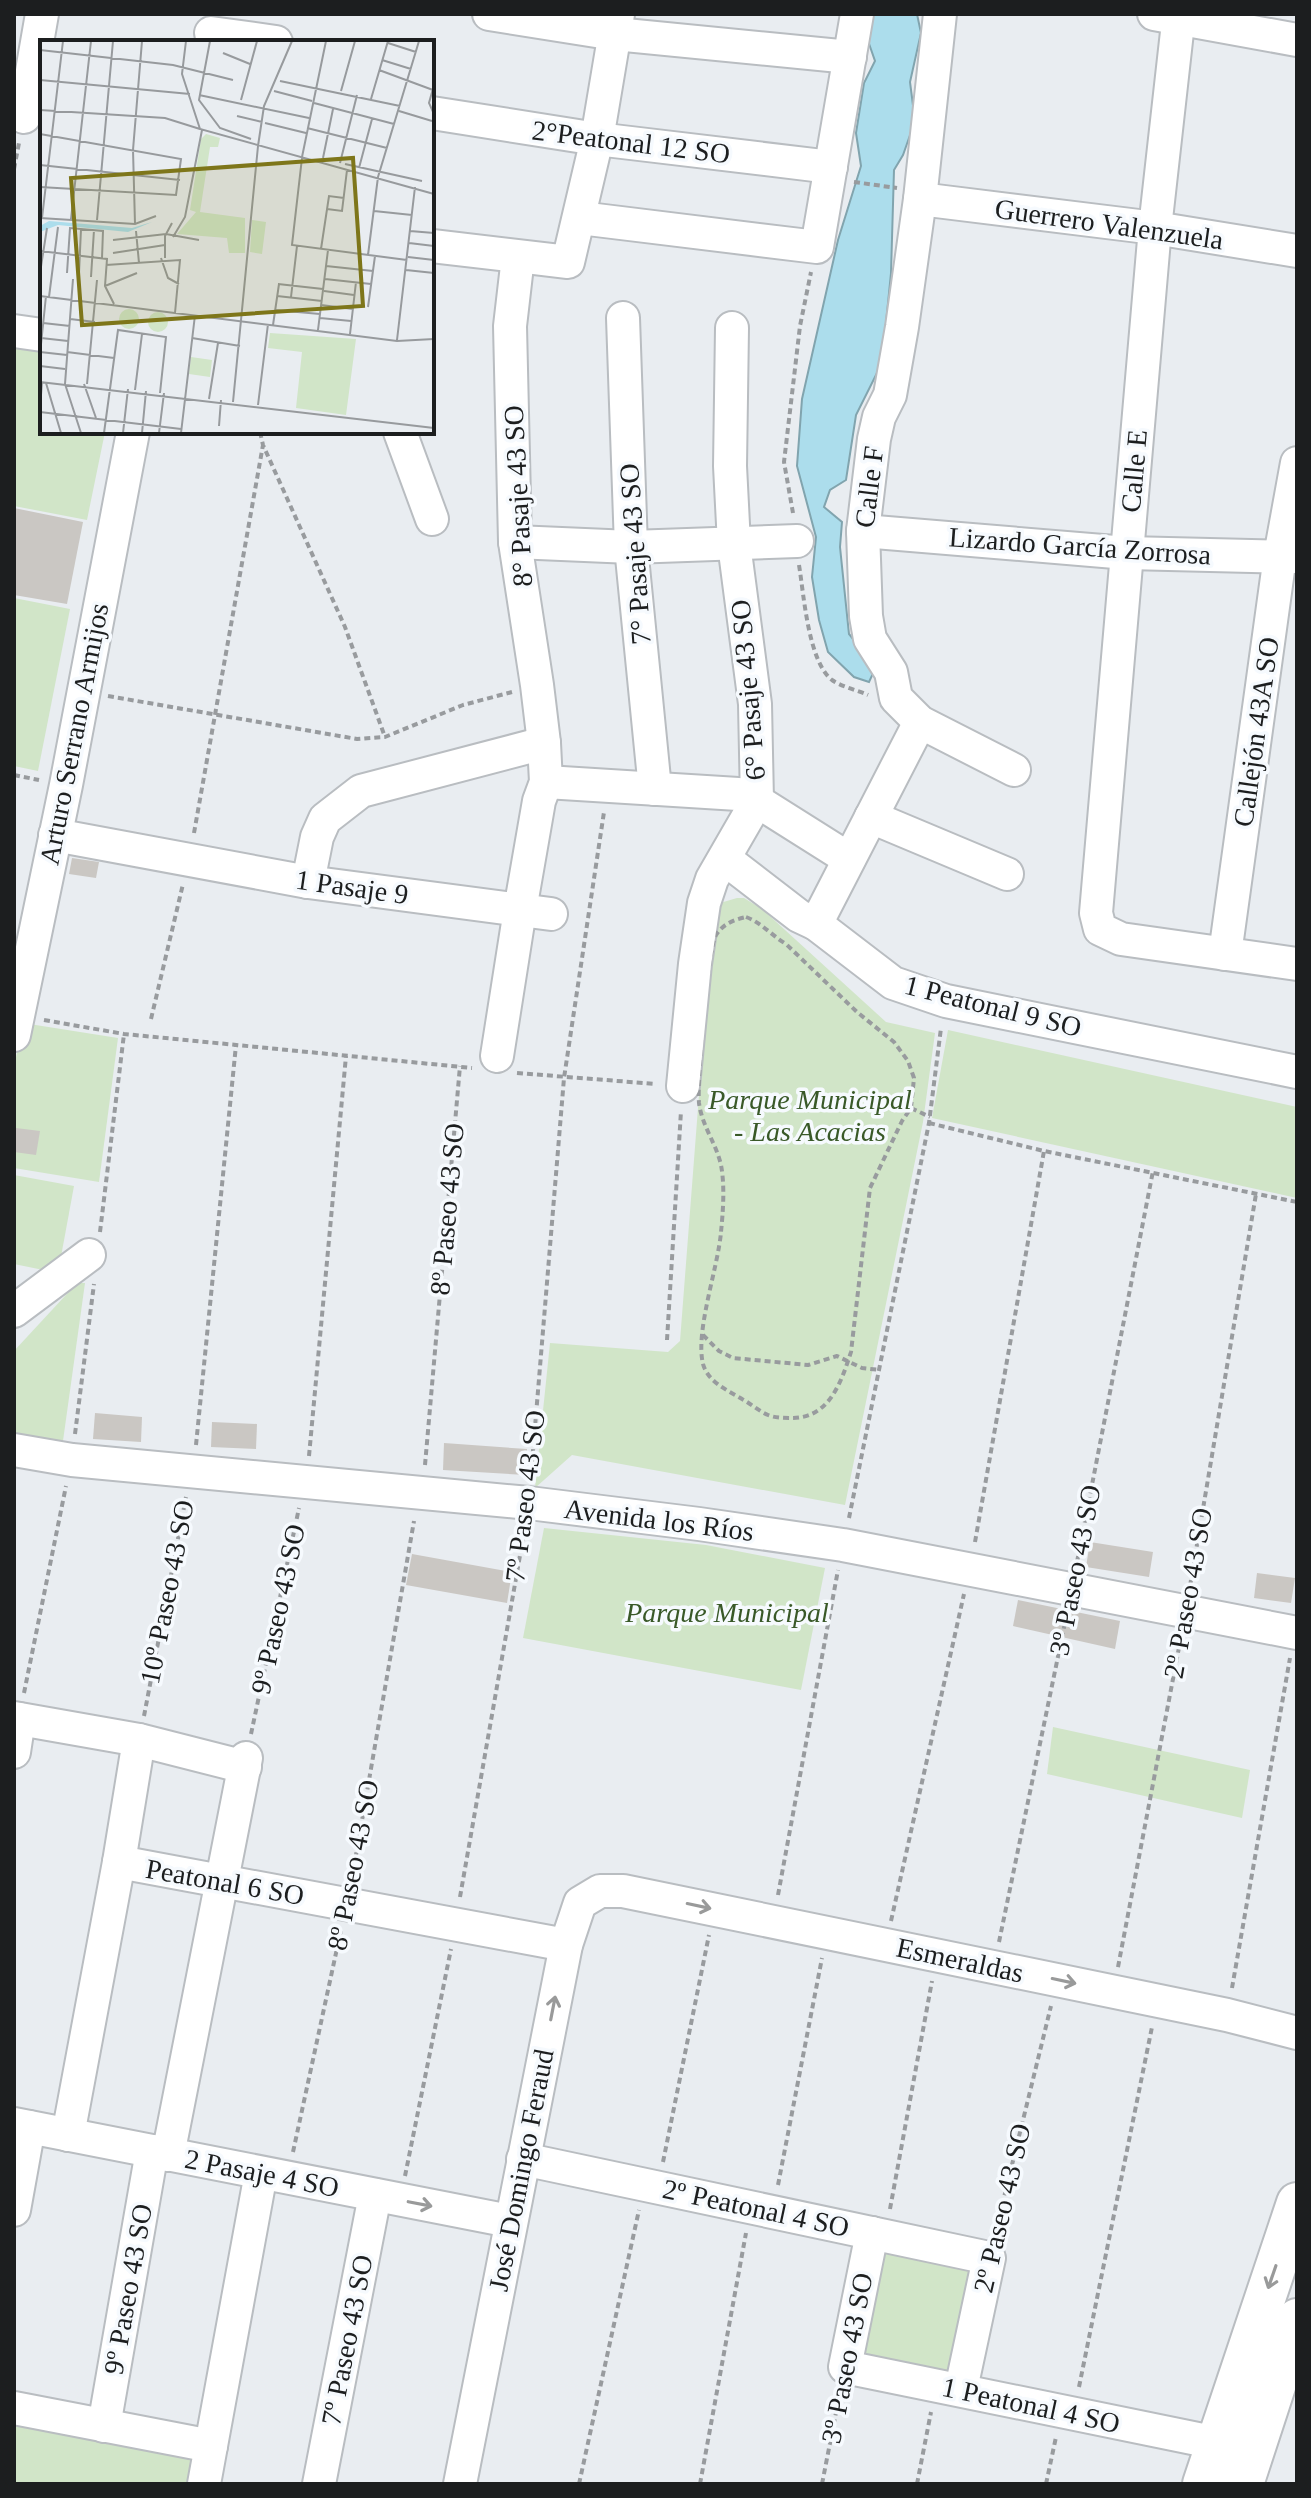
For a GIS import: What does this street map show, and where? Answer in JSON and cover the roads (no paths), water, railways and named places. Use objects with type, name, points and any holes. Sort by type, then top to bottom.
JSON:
[{"type":"main road","points":[[1203,2484],[1297,2203]]},
{"type":"main road","points":[[1243,2484],[1262,2423],[1286,2384],[1297,2319]]},
{"type":"main road","points":[[1262,2423],[1262,2484]]},
{"type":"street","points":[[27,117],[42,14]]},
{"type":"street","points":[[489,14],[617,24],[850,57]]},
{"type":"street","points":[[580,218],[817,247],[836,174],[857,14]]},
{"type":"street","name":"Calle F","points":[[940,14],[912,194],[902,327],[890,395],[879,417],[874,439],[863,531],[866,616],[870,639],[891,672],[896,698],[920,722],[1014,770]]},
{"type":"street","points":[[1170,15],[1297,40]]},
{"type":"street","name":"Calle E","points":[[1170,15],[1155,228],[1096,913],[1100,929],[1121,939],[1225,954]]},
{"type":"street","points":[[434,246],[568,262],[597,139],[617,24]]},
{"type":"street","points":[[212,30],[265,40]]},
{"type":"street","name":"2°Peatonal 12 SO","points":[[434,113],[836,174]]},
{"type":"street","name":"Guerrero Valenzuela","points":[[912,194],[1297,251]]},
{"type":"street","name":"8° Pasaje 43 SO","points":[[518,257],[510,326],[515,542],[537,685],[546,782]]},
{"type":"street","name":"7° Pasaje 43 SO","points":[[623,318],[631,547],[655,789]]},
{"type":"street","name":"6° Pasaje 43 SO","points":[[683,1086],[704,903],[712,879],[757,801],[755,704],[734,544],[730,466],[732,328]]},
{"type":"street","points":[[14,331],[40,335]]},
{"type":"street","name":"Arturo Serrano Armijos","points":[[16,1014],[55,835],[133,434]]},
{"type":"street","points":[[401,434],[432,519]]},
{"type":"street","name":"Callejón 43A SO","points":[[1225,954],[1289,556],[1297,463]]},
{"type":"street","name":"Lizardo García Zorrosa","points":[[863,531],[1127,553],[1289,556]]},
{"type":"street","points":[[515,542],[631,547],[797,541]]},
{"type":"street","points":[[816,924],[920,722]]},
{"type":"street","points":[[308,882],[317,837],[325,819],[361,791],[544,743]]},
{"type":"street","points":[[492,1065],[535,912],[539,801],[546,782],[738,794],[757,801],[849,859]]},
{"type":"street","points":[[871,817],[1007,874]]},
{"type":"street","name":"1 Pasaje 9","points":[[55,835],[308,882],[535,912]]},
{"type":"street","name":"1 Peatonal 9 SO","points":[[725,859],[893,983],[946,1001],[1297,1072]]},
{"type":"street","points":[[1225,954],[1297,964]]},
{"type":"street","points":[[14,1311],[89,1255]]},
{"type":"street","name":"Avenida los Ríos","points":[[14,1450],[72,1460],[529,1503],[843,1545],[1296,1633]]},
{"type":"street","points":[[14,1752],[17,1718],[139,1740],[68,2135]]},
{"type":"street","name":"9º Paseo 43 SO","points":[[104,2426],[246,1762],[139,1740]]},
{"type":"street","name":"Peatonal 6 SO","points":[[119,1862],[566,1945]]},
{"type":"street","name":"José Domingo Feraud","points":[[460,2484],[566,1945],[580,1903],[600,1891],[623,1891]]},
{"type":"street","name":"Esmeraldas","points":[[623,1891],[1227,2015],[1297,2033]]},
{"type":"street","points":[[14,2210],[21,2126]]},
{"type":"street","name":"2 Pasaje 4 SO","points":[[21,2126],[510,2221]]},
{"type":"street","name":"2º Peatonal 4 SO","points":[[523,2159],[989,2258]]},
{"type":"street","points":[[204,2484],[274,2176]]},
{"type":"street","name":"7º Paseo 43 SO","points":[[319,2484],[388,2198]]},
{"type":"street","name":"3º Paseo 43 SO","points":[[845,2367],[878,2234]]},
{"type":"street","name":"2º Paseo 43 SO","points":[[948,2387],[989,2258]]},
{"type":"street","name":"1 Peatonal 4 SO","points":[[845,2367],[1217,2443]]},
{"type":"street","points":[[14,2408],[211,2446]]},
{"type":"water","points":[[870,14],[917,14],[921,33],[910,82],[915,121],[894,170],[891,273],[882,363],[856,415],[846,480],[830,490],[824,507],[842,522],[840,547],[849,634],[876,667],[869,682],[854,677],[828,652],[812,577],[816,537],[797,466],[802,399],[838,240],[861,166],[856,133],[864,83],[875,61],[866,35]]},
{"type":"park label","name":"Parque Municipal - Las Acacias","points":[[810,1115]]},
{"type":"park label","name":"Parque Municipal","points":[[727,1612]]}]
